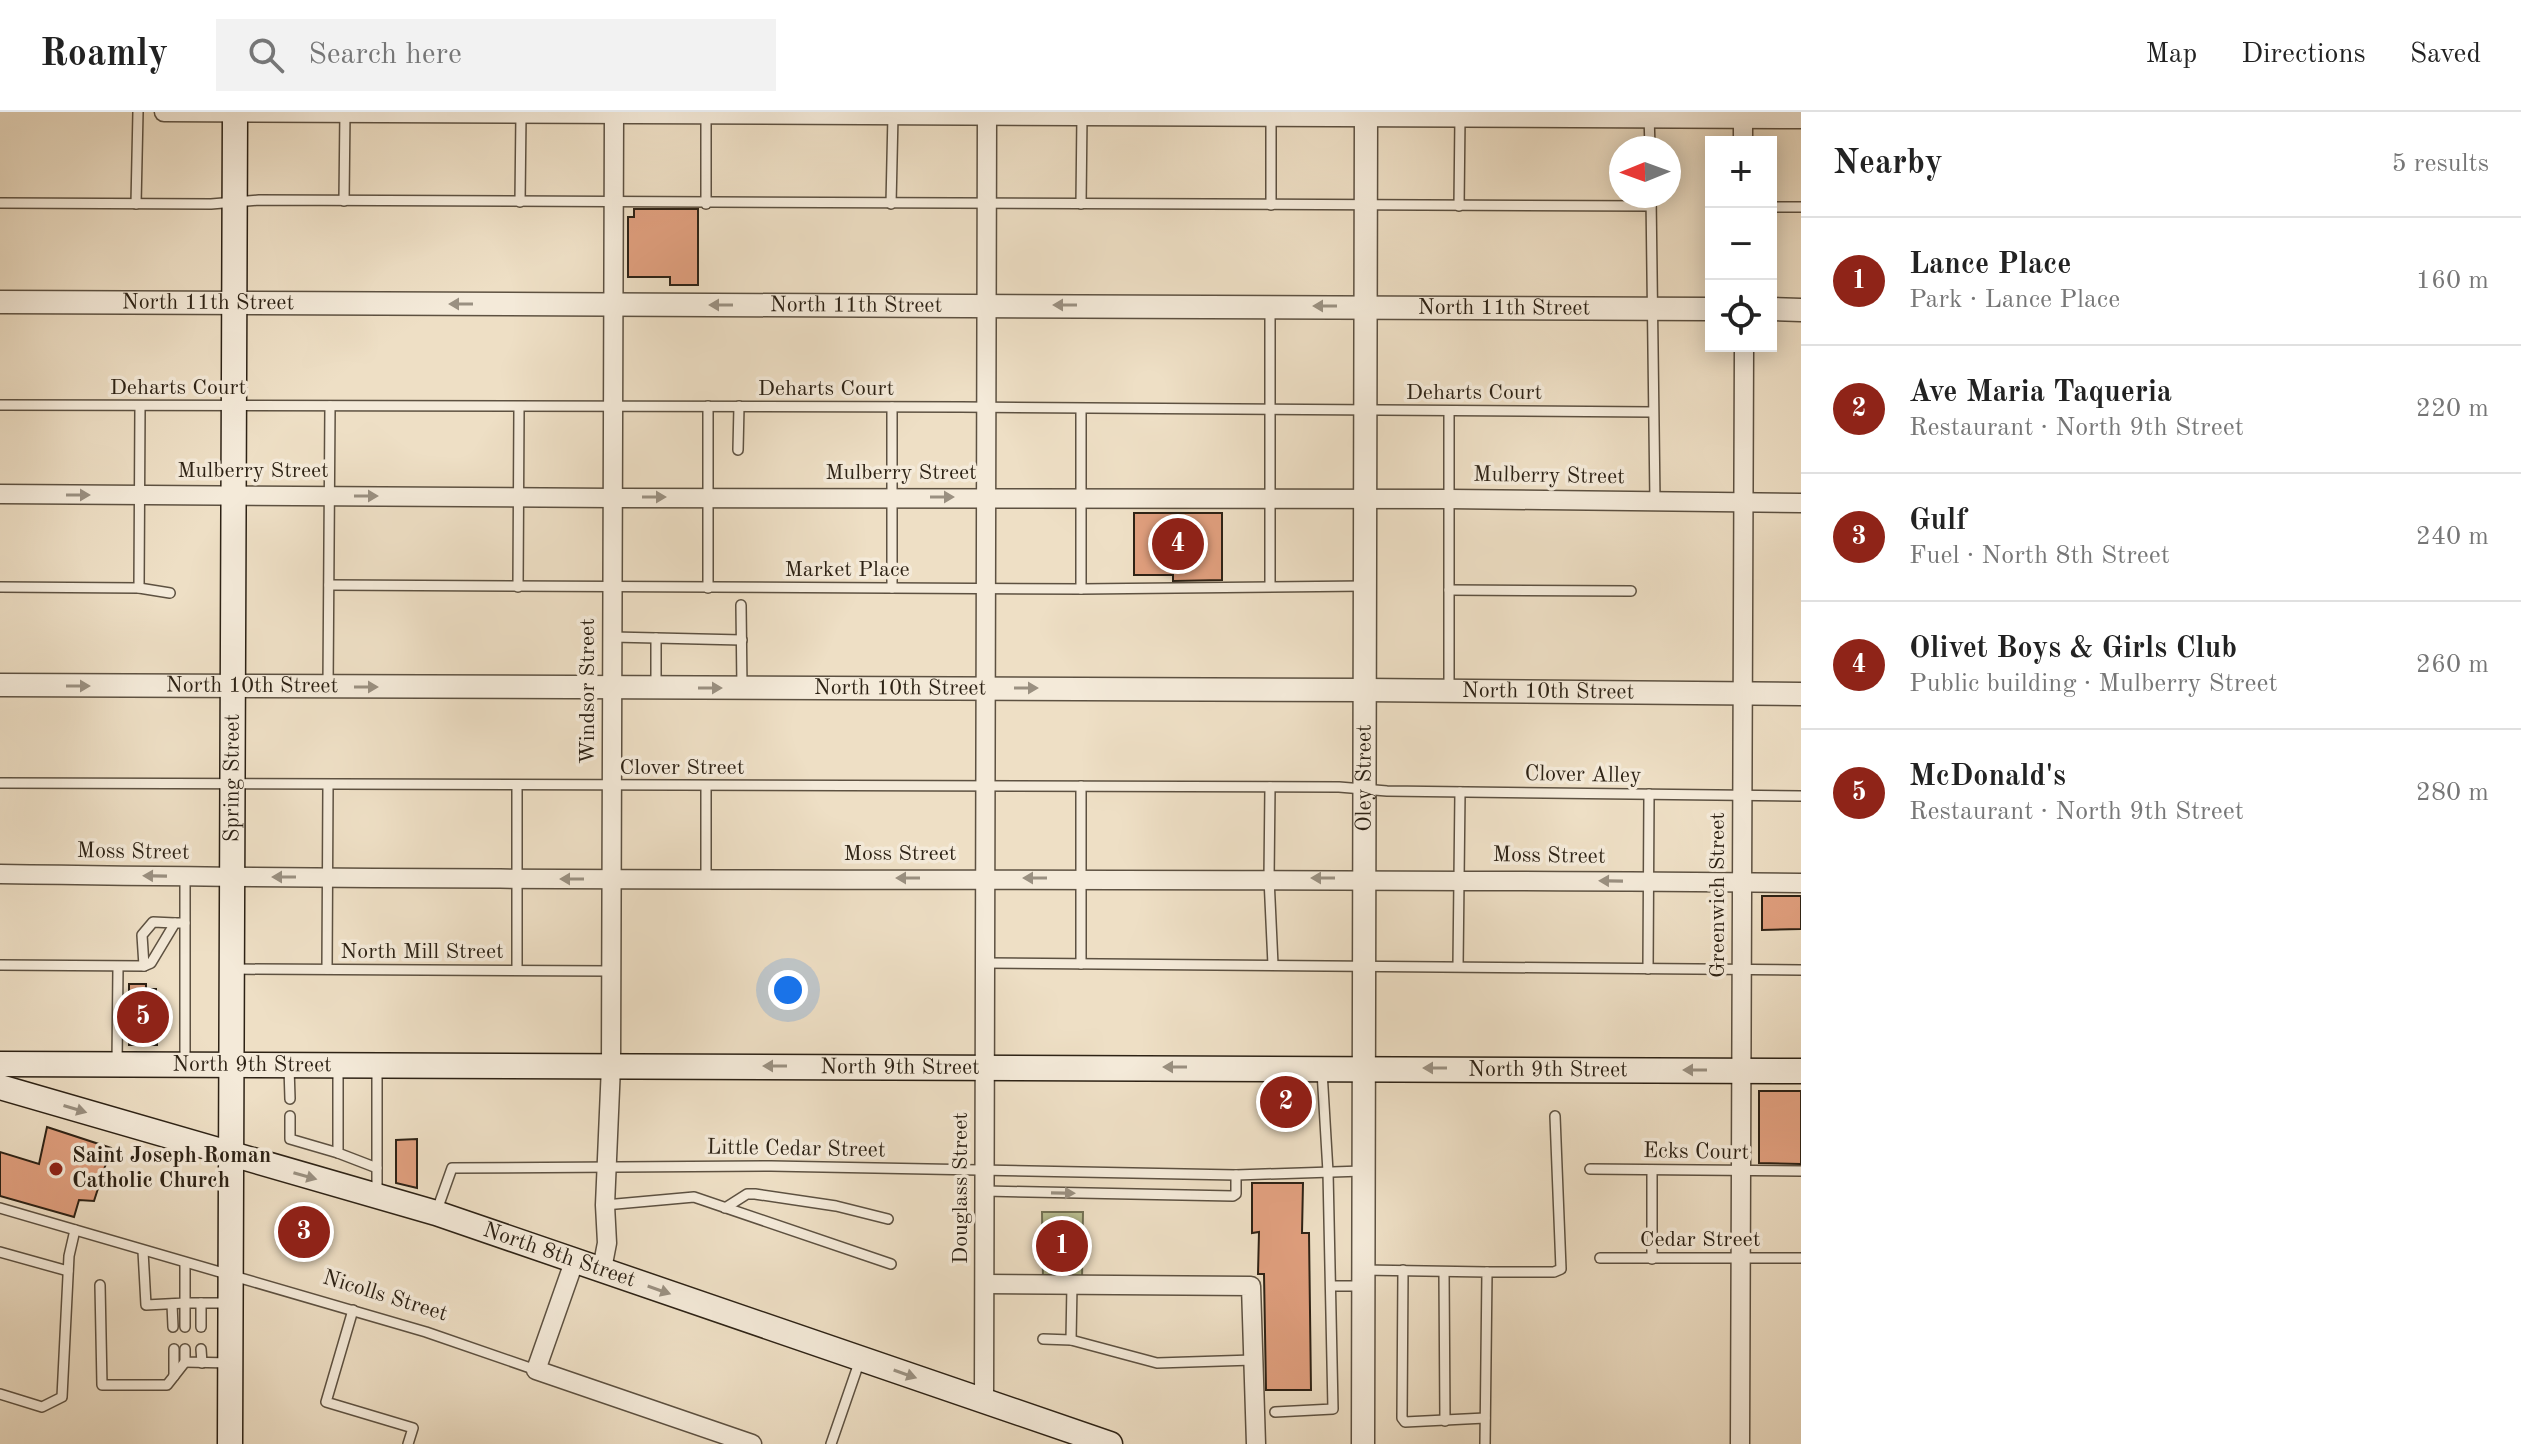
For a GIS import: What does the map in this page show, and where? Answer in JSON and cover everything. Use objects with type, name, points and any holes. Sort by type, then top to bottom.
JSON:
[{"type":"main road","name":"Spring Street","points":[[230,1444],[235,112]]},
{"type":"main road","name":"North 9th Street","points":[[0,1064],[1801,1071]]},
{"type":"main road","name":"North 8th Street","points":[[0,1087],[436,1213],[1110,1444]]},
{"type":"street","points":[[164,112],[1649,115],[1801,119]]},
{"type":"street","name":"Windsor Street","points":[[602,1269],[607,1243],[605,1205],[611,1066],[614,113]]},
{"type":"street","name":"Douglass Street","points":[[984,1400],[987,114]]},
{"type":"street","name":"Oley Street","points":[[1363,1444],[1366,115]]},
{"type":"street","name":"North 11th Street","points":[[0,302],[1705,309]]},
{"type":"street","points":[[1777,309],[1801,310]]},
{"type":"street","name":"Greenwich Street","points":[[1740,1444],[1744,352]]},
{"type":"street","name":"Mulberry Street","points":[[0,494],[1365,498],[1801,503]]},
{"type":"street","name":"North 10th Street","points":[[0,685],[1801,694]]},
{"type":"street","name":"Moss Street","points":[[0,874],[612,879],[1364,878],[1801,883]]},
{"type":"street","points":[[536,1370],[574,1262]]},
{"type":"street","points":[[985,1284],[1251,1286],[1256,1444]]},
{"type":"street","name":"Nicolls Street","points":[[536,1370],[752,1444]]},
{"type":"lane","points":[[136,204],[138,112]]},
{"type":"lane","points":[[344,201],[345,112]]},
{"type":"lane","points":[[516,113],[520,202]]},
{"type":"lane","points":[[891,204],[892,114]]},
{"type":"lane","points":[[1081,204],[1082,114]]},
{"type":"lane","points":[[1271,114],[1271,205]]},
{"type":"lane","points":[[706,204],[714,115]]},
{"type":"lane","points":[[1459,206],[1460,115]]},
{"type":"lane","points":[[1649,115],[1650,136]]},
{"type":"lane","points":[[0,203],[344,201],[1459,206],[1609,202]]},
{"type":"lane","points":[[1777,207],[1801,207]]},
{"type":"lane","points":[[1651,208],[1655,501]]},
{"type":"lane","points":[[1270,306],[1270,586]]},
{"type":"lane","name":"Deharts Court","points":[[0,405],[1652,412]]},
{"type":"lane","points":[[139,588],[140,406]]},
{"type":"lane","points":[[328,687],[330,406]]},
{"type":"lane","points":[[708,406],[708,588]]},
{"type":"lane","points":[[738,450],[739,406]]},
{"type":"lane","points":[[892,407],[892,588]]},
{"type":"lane","points":[[518,587],[519,408]]},
{"type":"lane","points":[[1081,410],[1081,589]]},
{"type":"lane","points":[[1449,411],[1449,690]]},
{"type":"lane","name":"Market Place","points":[[329,585],[1081,589],[1365,586]]},
{"type":"lane","points":[[0,587],[139,588],[170,593]]},
{"type":"lane","points":[[1449,590],[1631,591]]},
{"type":"lane","points":[[741,605],[742,688]]},
{"type":"lane","points":[[613,637],[742,640]]},
{"type":"lane","points":[[656,638],[656,689]]},
{"type":"lane","name":"Clover Street","points":[[0,783],[1364,789]]},
{"type":"lane","points":[[327,969],[328,785]]},
{"type":"lane","points":[[517,786],[517,970]]},
{"type":"lane","points":[[1081,786],[1081,964]]},
{"type":"lane","points":[[706,787],[706,878]]},
{"type":"lane","points":[[1270,787],[1269,878],[1273,965]]},
{"type":"lane","name":"Clover Alley","points":[[1364,789],[1801,796]]},
{"type":"lane","points":[[1458,966],[1460,792]]},
{"type":"lane","points":[[1648,969],[1649,794]]},
{"type":"lane","points":[[185,877],[180,923],[185,1065]]},
{"type":"lane","points":[[144,966],[142,935],[153,922],[180,923]]},
{"type":"lane","points":[[0,965],[144,966],[151,963],[180,923]]},
{"type":"lane","points":[[986,963],[1801,970]]},
{"type":"lane","points":[[117,1065],[118,967]]},
{"type":"lane","name":"North Mill Street","points":[[232,969],[611,971]]},
{"type":"lane","points":[[289,1066],[290,1099]]},
{"type":"lane","points":[[338,1066],[338,1153]]},
{"type":"lane","points":[[377,1066],[377,1197]]},
{"type":"lane","points":[[1275,1412],[1333,1409],[1328,1172],[1322,1067]]},
{"type":"lane","points":[[290,1116],[290,1139],[377,1168]]},
{"type":"lane","points":[[1331,1286],[1403,1270],[1554,1272],[1561,1269],[1555,1116]]},
{"type":"lane","name":"Little Cedar Street","points":[[436,1213],[452,1168],[607,1166],[1236,1175],[1363,1171]]},
{"type":"lane","name":"Ecks Court","points":[[1590,1169],[1801,1171]]},
{"type":"lane","points":[[1652,1170],[1652,1259]]},
{"type":"lane","points":[[985,1191],[1233,1196],[1236,1194],[1236,1175]]},
{"type":"lane","points":[[725,1208],[747,1194],[755,1194],[836,1206],[888,1219]]},
{"type":"lane","points":[[605,1205],[694,1197],[891,1264]]},
{"type":"lane","name":"Nicolls Street","points":[[0,1208],[426,1332],[536,1370]]},
{"type":"lane","points":[[0,1394],[42,1407],[62,1397],[68,1271],[75,1230]]},
{"type":"lane","points":[[143,1251],[146,1305],[230,1303]]},
{"type":"lane","points":[[0,1252],[68,1271]]},
{"type":"lane","name":"Cedar Street","points":[[1600,1258],[1801,1258]]},
{"type":"lane","points":[[185,1263],[185,1327]]},
{"type":"lane","points":[[1403,1270],[1402,1418],[1405,1422],[1485,1418]]},
{"type":"lane","points":[[1444,1272],[1445,1421]]},
{"type":"lane","points":[[1485,1444],[1487,1272]]},
{"type":"lane","points":[[100,1285],[102,1385],[167,1385],[185,1362],[185,1349]]},
{"type":"lane","points":[[1071,1340],[1072,1285]]},
{"type":"lane","points":[[201,1303],[201,1327]]},
{"type":"lane","points":[[172,1304],[173,1327]]},
{"type":"lane","points":[[353,1310],[326,1402],[413,1428],[408,1444]]},
{"type":"lane","points":[[1043,1339],[1071,1340],[1157,1363],[1253,1360]]},
{"type":"lane","points":[[174,1349],[174,1376]]},
{"type":"lane","points":[[201,1349],[202,1363]]},
{"type":"lane","points":[[831,1444],[861,1359]]},
{"type":"lane","points":[[185,1362],[230,1363]]},
{"type":"green space","points":[[1042,1212],[1083,1212],[1082,1280],[1043,1280]]},
{"type":"building","points":[[634,209],[698,209],[698,285],[670,285],[670,277],[628,277],[628,217],[634,217]]},
{"type":"building","points":[[1134,513],[1222,513],[1222,580],[1173,581],[1173,575],[1134,575]]},
{"type":"building","points":[[1762,896],[1801,896],[1801,929],[1762,930]]},
{"type":"building","points":[[129,984],[146,984],[146,989],[156,989],[157,1045],[129,1045]]},
{"type":"building","points":[[1759,1091],[1801,1091],[1801,1164],[1759,1163]]},
{"type":"building","name":"Saint Joseph Roman Catholic Church","points":[[47,1127],[111,1148],[94,1201],[79,1200],[74,1217],[0,1196],[0,1152],[39,1164]]},
{"type":"building","points":[[417,1139],[417,1188],[396,1183],[396,1140]]},
{"type":"building","points":[[1252,1183],[1303,1183],[1302,1233],[1309,1233],[1311,1390],[1266,1390],[1264,1274],[1258,1274],[1259,1232],[1252,1233]]},
{"type":"place","name":"Olivet Boys & Girls Club","points":[[1178,544]]},
{"type":"place","name":"McDonald's","points":[[143,1017]]},
{"type":"place","name":"Ave Maria Taqueria","points":[[1286,1102]]},
{"type":"place","name":"Saint Joseph Roman Catholic Church","points":[[56,1169]]},
{"type":"place","name":"Gulf","points":[[304,1232]]},
{"type":"place","name":"Lance Place","points":[[1062,1246]]}]
